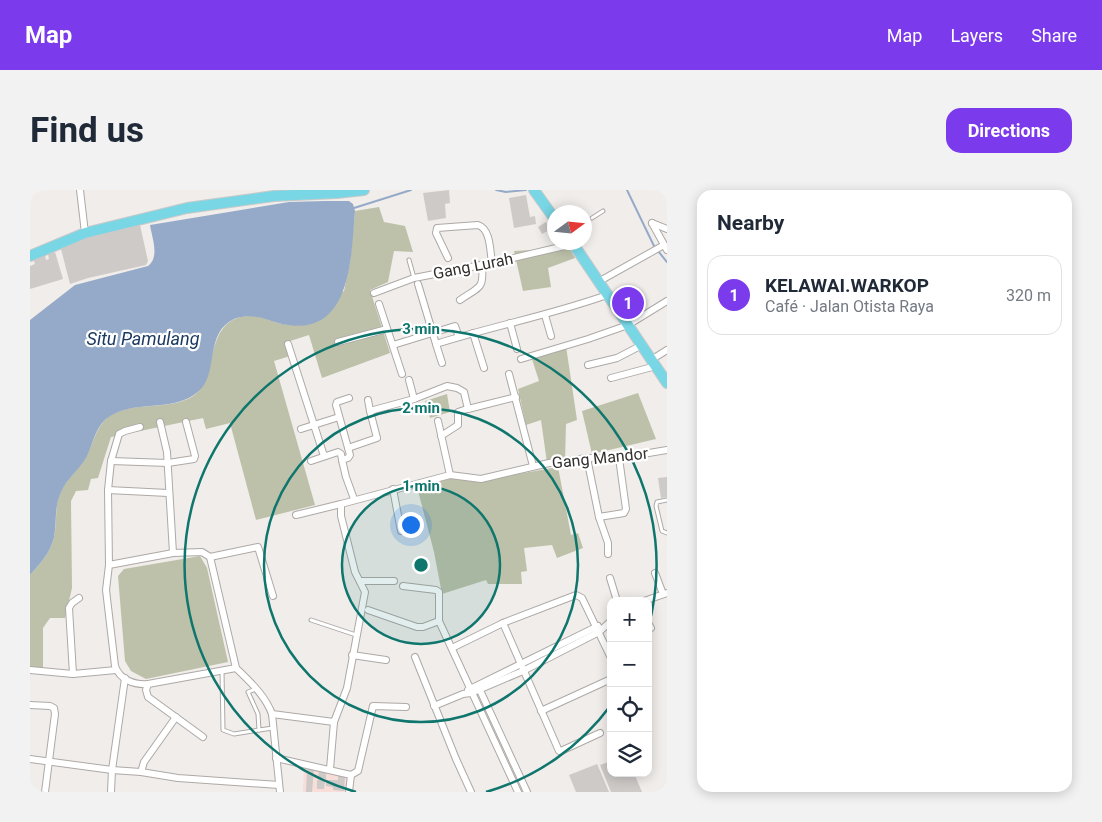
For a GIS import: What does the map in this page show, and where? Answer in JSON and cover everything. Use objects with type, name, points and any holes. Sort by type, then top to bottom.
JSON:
[{"type":"main road","points":[[30,256],[85,233],[187,208],[274,196],[364,190]]},
{"type":"main road","points":[[535,191],[547,208]]},
{"type":"main road","points":[[577,250],[667,383]]},
{"type":"street","points":[[80,190],[85,233]]},
{"type":"street","points":[[598,282],[662,248],[652,222],[667,229]]},
{"type":"street","points":[[448,258],[436,233],[437,228],[478,225],[482,226],[487,232],[492,263]]},
{"type":"street","name":"Gang Lurah","points":[[374,293],[482,264],[547,249]]},
{"type":"street","points":[[460,300],[482,285],[482,264]]},
{"type":"street","points":[[416,281],[442,363]]},
{"type":"street","points":[[436,344],[545,315],[607,295]]},
{"type":"street","points":[[521,359],[628,325],[667,301]]},
{"type":"street","points":[[380,304],[402,374]]},
{"type":"street","points":[[545,315],[551,336]]},
{"type":"street","points":[[510,323],[517,349]]},
{"type":"street","points":[[393,346],[455,326],[459,337]]},
{"type":"street","points":[[338,342],[388,329]]},
{"type":"street","points":[[473,333],[484,368]]},
{"type":"street","points":[[288,344],[324,456]]},
{"type":"street","points":[[588,364],[617,358],[642,345]]},
{"type":"street","points":[[612,378],[654,363],[667,350]]},
{"type":"street","points":[[509,374],[533,466]]},
{"type":"street","points":[[409,380],[414,399]]},
{"type":"street","points":[[370,411],[414,399],[443,387],[453,386],[466,395],[467,409]]},
{"type":"street","points":[[441,436],[458,425],[458,412],[516,397]]},
{"type":"street","points":[[342,460],[349,457],[336,404],[348,398]]},
{"type":"street","points":[[348,448],[377,438],[368,400]]},
{"type":"street","points":[[301,428],[336,418]]},
{"type":"street","points":[[296,515],[450,475],[438,421]]},
{"type":"street","points":[[160,422],[166,444],[168,463],[168,492],[173,553]]},
{"type":"street","points":[[112,461],[168,463],[192,460],[195,458],[186,422]]},
{"type":"street","points":[[140,427],[119,434],[112,461],[108,490],[109,564],[106,590],[116,670],[133,683],[148,684],[236,668]]},
{"type":"street","name":"Gang Mandor","points":[[450,475],[481,479],[533,466],[587,458],[619,458],[667,450]]},
{"type":"street","points":[[311,461],[338,452],[341,454],[346,477],[354,499]]},
{"type":"street","points":[[587,458],[599,516],[608,543],[608,554]]},
{"type":"street","points":[[599,516],[624,513],[626,509],[619,458]]},
{"type":"street","points":[[393,489],[402,531]]},
{"type":"street","points":[[108,490],[168,492]]},
{"type":"street","points":[[330,769],[334,722],[347,688],[365,592],[355,572],[341,516],[341,504]]},
{"type":"street","points":[[109,564],[173,553],[202,552],[210,557],[258,547],[273,596]]},
{"type":"street","points":[[30,759],[279,789],[272,714],[268,703],[236,668],[210,557]]},
{"type":"street","points":[[652,598],[665,594],[655,573]]},
{"type":"street","points":[[610,578],[616,597]]},
{"type":"street","points":[[360,581],[394,581]]},
{"type":"street","points":[[403,586],[436,590],[438,592],[439,621],[518,792]]},
{"type":"street","points":[[452,648],[503,623],[576,595],[582,598],[607,650]]},
{"type":"street","points":[[73,674],[69,608],[79,598]]},
{"type":"street","points":[[368,610],[417,627],[423,627],[439,621]]},
{"type":"street","points":[[503,623],[521,668],[559,751],[600,733]]},
{"type":"street","points":[[434,706],[521,668],[607,624]]},
{"type":"street","points":[[352,655],[386,660]]},
{"type":"street","points":[[415,657],[471,792]]},
{"type":"street","points":[[30,670],[73,674],[116,670]]},
{"type":"street","points":[[112,792],[112,770],[125,678]]},
{"type":"street","points":[[540,711],[607,681]]},
{"type":"street","points":[[148,684],[146,690],[148,697],[203,737]]},
{"type":"street","points":[[479,687],[527,792]]},
{"type":"street","points":[[30,705],[54,708],[55,714],[45,792]]},
{"type":"street","points":[[276,758],[351,775],[358,771],[372,707],[375,705],[406,707]]},
{"type":"street","points":[[272,714],[334,722]]},
{"type":"street","points":[[141,772],[144,762],[176,717]]},
{"type":"street","points":[[349,792],[351,775]]},
{"type":"lane","points":[[592,218],[603,211]]},
{"type":"lane","points":[[409,260],[416,281]]},
{"type":"lane","points":[[667,500],[657,502],[656,506],[662,530],[667,533]]},
{"type":"lane","points":[[311,620],[356,635]]},
{"type":"lane","points":[[222,671],[223,730],[234,734],[273,728]]},
{"type":"lane","points":[[257,689],[248,692],[258,714],[259,730]]},
{"type":"shaded area","points":[[304,766],[349,776],[347,792],[303,792]]},
{"type":"green space","points":[[379,207],[384,222],[405,226],[413,252],[394,251],[388,282],[370,290],[390,353],[322,378],[309,335],[287,342],[290,356],[274,361],[315,505],[256,520],[230,423],[206,429],[203,418],[111,437],[98,478],[91,479],[88,490],[76,491],[71,501],[72,588],[65,618],[50,618],[43,628],[43,670],[30,672],[30,575],[45,558],[53,542],[59,496],[68,480],[87,455],[96,433],[104,421],[113,414],[125,410],[178,402],[189,398],[199,391],[206,377],[218,337],[229,322],[238,318],[254,316],[283,324],[302,325],[344,291],[350,263],[355,211]]},
{"type":"green space","points":[[531,250],[532,256],[557,250],[571,250],[575,258],[548,268],[551,287],[523,291],[514,251]]},
{"type":"green space","points":[[566,346],[577,420],[566,424],[565,461],[547,463],[541,420],[526,425],[518,389],[539,381],[531,356]]},
{"type":"green space","points":[[638,393],[656,439],[592,454],[582,411]]},
{"type":"green space","points":[[447,394],[450,412],[430,418],[425,401]]},
{"type":"green space","points":[[558,467],[571,535],[578,533],[583,548],[557,558],[552,545],[524,548],[527,571],[521,572],[522,584],[488,584],[486,580],[442,594],[434,552],[416,483],[450,476],[484,480]]},
{"type":"green space","points":[[200,556],[207,568],[228,662],[146,679],[131,671],[125,661],[118,576],[124,569]]},
{"type":"water","name":"Situ Pamulang","points":[[349,201],[353,204],[355,211],[349,271],[335,307],[322,319],[305,325],[282,324],[253,316],[234,319],[225,325],[219,334],[215,343],[209,374],[199,391],[189,398],[178,402],[128,409],[106,419],[97,431],[84,461],[61,492],[57,503],[53,542],[45,558],[30,575],[30,320],[75,285],[148,266],[154,258],[150,225],[289,202]]},
{"type":"building","points":[[449,190],[450,203],[445,204],[446,218],[428,221],[423,193]]},
{"type":"building","points":[[526,195],[530,217],[535,216],[536,224],[514,228],[509,198]]},
{"type":"building","points":[[546,222],[547,232],[542,234],[538,227]]},
{"type":"building","points":[[140,225],[148,261],[146,265],[70,284],[61,249],[84,239]]},
{"type":"building","points":[[55,252],[63,279],[30,289],[30,266],[35,264],[33,259],[45,255],[46,260],[49,259],[48,254]]},
{"type":"building","points":[[667,477],[667,497],[661,498],[658,478]]},
{"type":"building","points":[[607,762],[607,777],[636,777],[642,792],[611,792],[600,765]]},
{"type":"building","points":[[597,764],[609,792],[576,792],[569,775]]},
{"type":"building","points":[[307,769],[314,769],[312,792],[306,792]]},
{"type":"building","points":[[319,772],[326,772],[326,779],[318,778]]},
{"type":"building","points":[[338,776],[345,776],[344,791],[333,790],[333,787],[326,786],[326,780],[338,780]]},
{"type":"building","points":[[317,780],[325,780],[324,789],[317,789]]},
{"type":"waterway","points":[[354,208],[411,190]]},
{"type":"waterway","points":[[496,190],[506,192],[526,190]]},
{"type":"waterway","points":[[627,190],[654,246],[667,262]]},
{"type":"place","name":"KELAWAI.WARKOP","points":[[628,303]]}]
